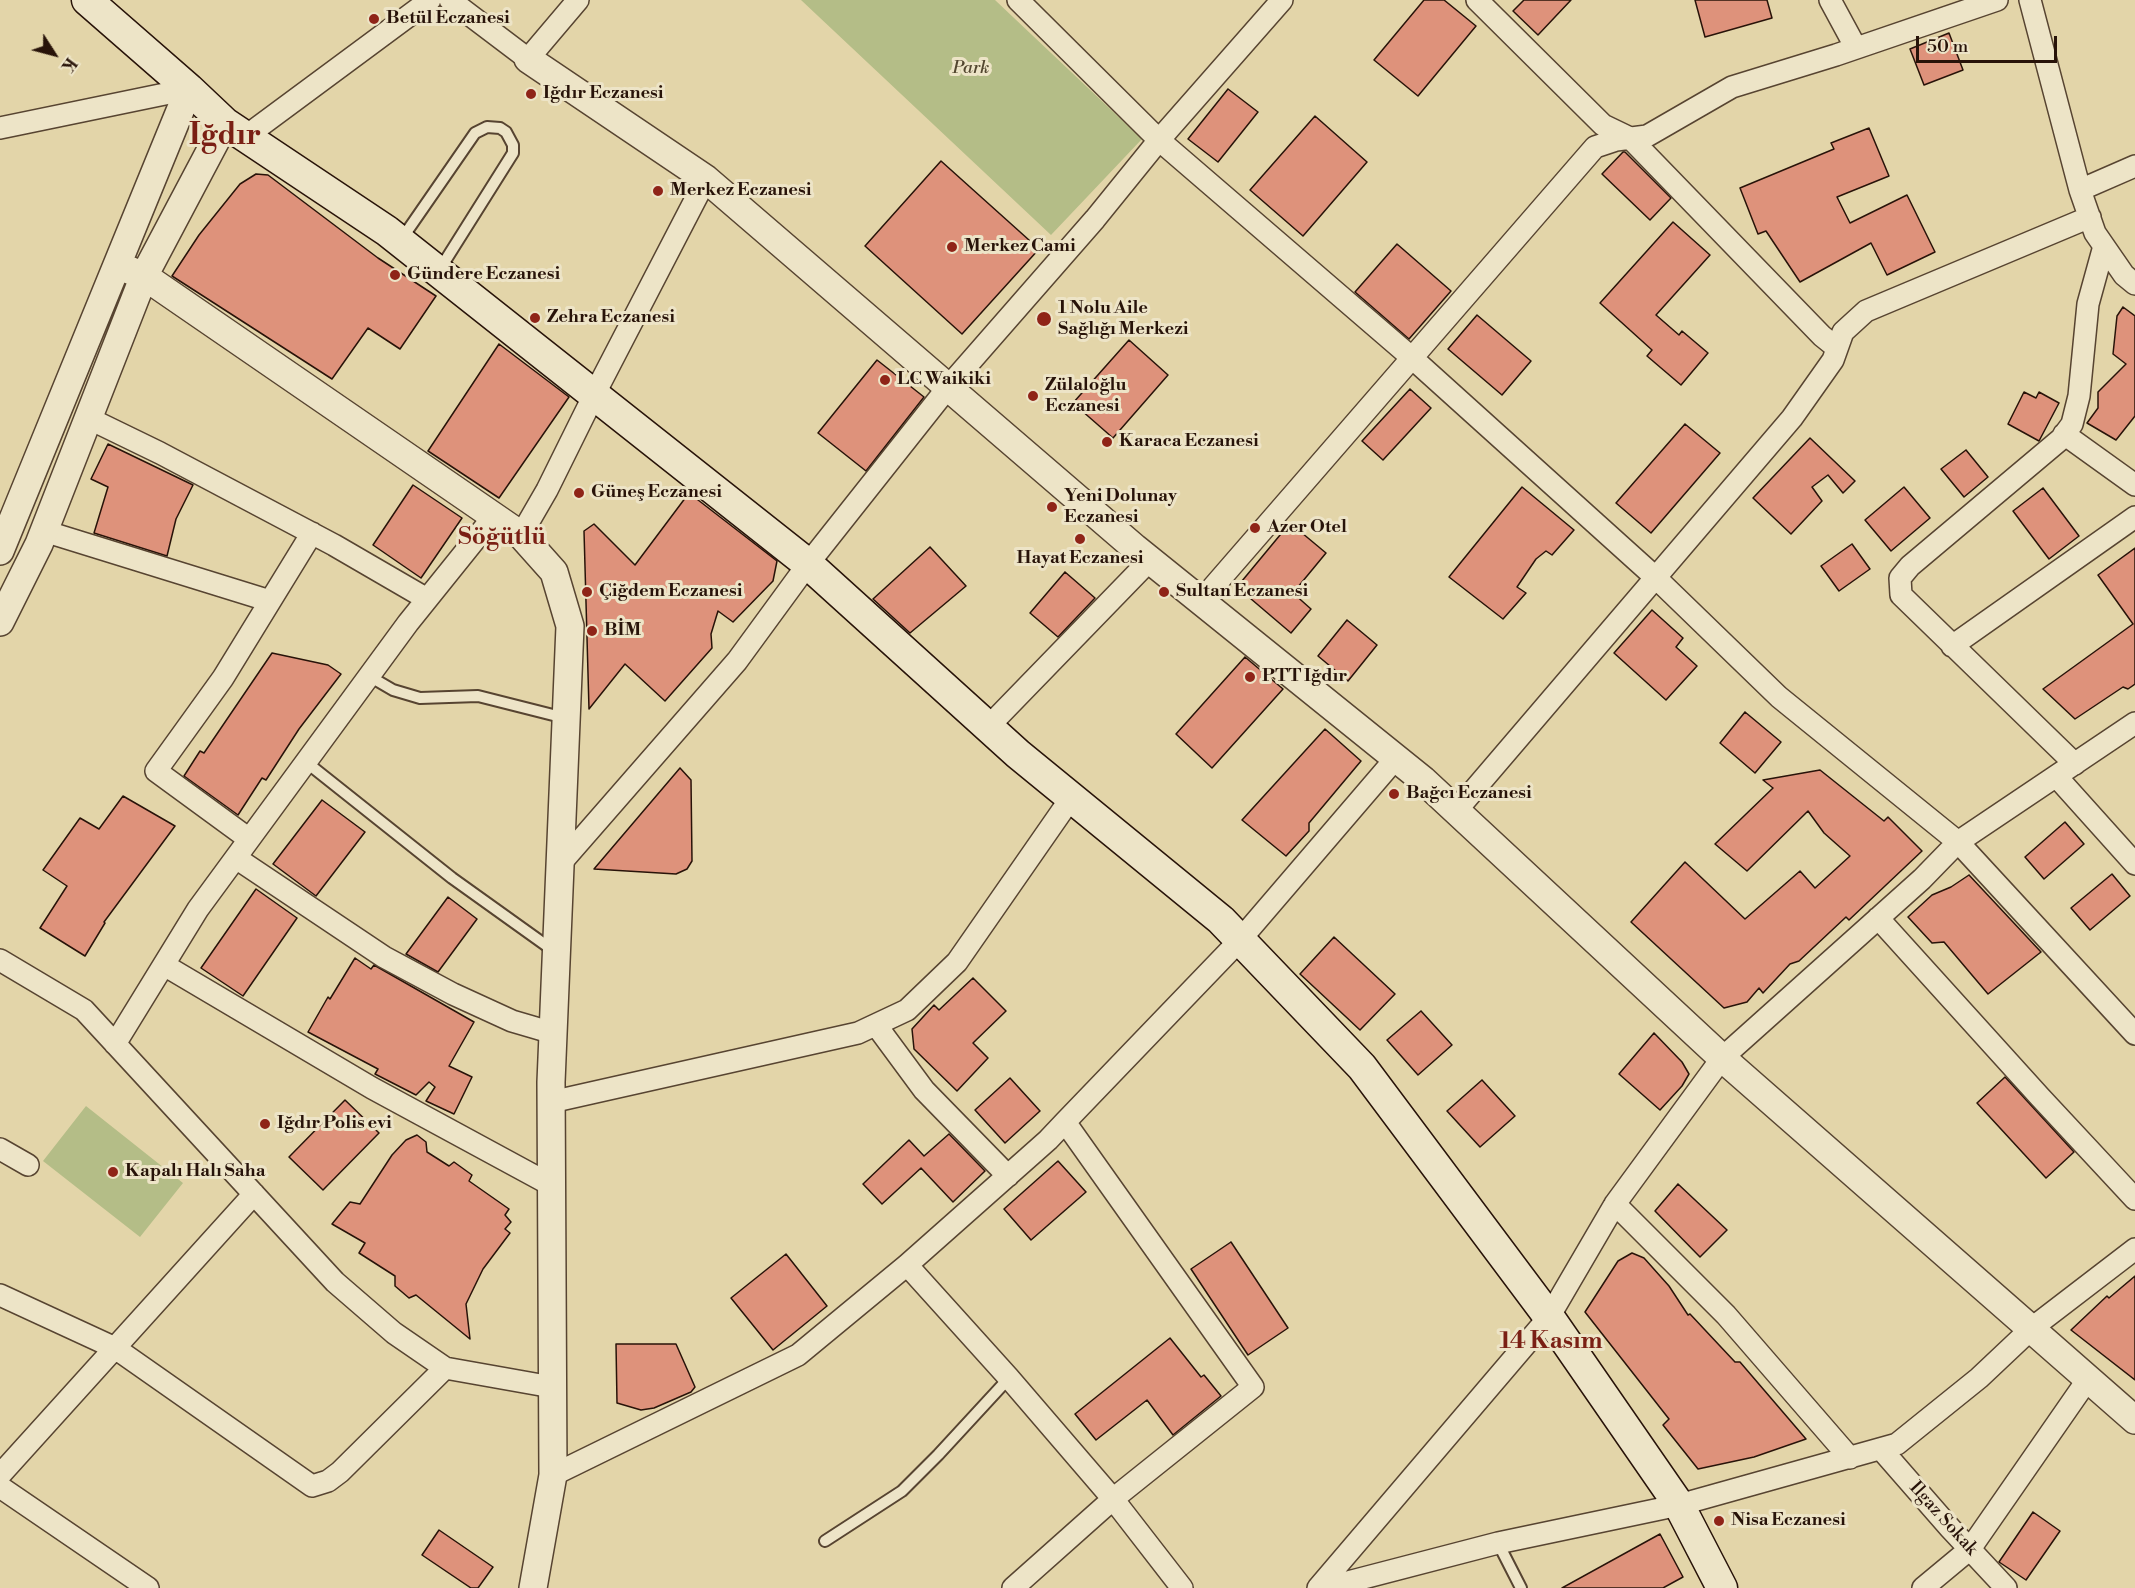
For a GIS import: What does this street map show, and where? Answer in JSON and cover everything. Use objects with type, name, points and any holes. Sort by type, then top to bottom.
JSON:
[{"type":"main road","points":[[87,0],[235,130],[400,242],[808,564],[988,727],[1221,920],[1362,1067],[1549,1317],[1679,1505],[1722,1588]]},
{"type":"street","points":[[0,622],[44,531],[144,276],[235,130],[430,0]]},
{"type":"street","points":[[450,0],[528,59],[706,179],[1149,560],[1423,780],[1722,1058],[2135,1420]]},
{"type":"street","points":[[528,59],[578,0]]},
{"type":"street","points":[[1018,0],[1159,140],[1411,357],[1655,577],[1779,697],[1958,842],[2135,1034]]},
{"type":"street","points":[[559,865],[737,661],[808,564],[949,386],[1282,0]]},
{"type":"street","points":[[1830,0],[1856,48]]},
{"type":"street","points":[[1201,601],[1595,147],[1616,140],[1647,136],[1732,87],[1997,0]]},
{"type":"street","points":[[2030,0],[2080,190],[2095,233],[2124,275],[2135,284]]},
{"type":"street","points":[[1487,3],[1603,125],[1630,138],[1822,336],[1837,348]]},
{"type":"street","points":[[0,128],[189,89]]},
{"type":"street","points":[[0,551],[189,89]]},
{"type":"street","points":[[2080,190],[2135,166]]},
{"type":"street","points":[[521,535],[547,490],[706,179]]},
{"type":"street","points":[[1456,811],[1792,418],[1833,360],[1843,332],[1866,311],[2090,217]]},
{"type":"street","points":[[2075,764],[1901,595],[1900,578],[1910,566],[2064,434],[2072,424],[2079,396],[2088,304],[2104,246]]},
{"type":"street","points":[[117,265],[144,276],[521,535],[554,573],[570,626],[551,1102],[553,1475],[532,1588]]},
{"type":"street","points":[[88,418],[312,533],[427,599]]},
{"type":"street","points":[[2064,434],[2135,485]]},
{"type":"street","points":[[115,1044],[198,909],[369,676],[494,516]]},
{"type":"street","points":[[1952,646],[2135,517]]},
{"type":"street","points":[[44,531],[270,600]]},
{"type":"street","points":[[249,839],[156,771],[223,678],[312,533]]},
{"type":"street","points":[[988,727],[1149,560]]},
{"type":"street","points":[[1318,1588],[1549,1317],[1615,1204],[1722,1058],[1922,879],[1958,842],[2135,723]]},
{"type":"street","points":[[553,1475],[798,1355],[907,1266],[1065,1122],[1240,940],[1396,758]]},
{"type":"street","points":[[2056,776],[2135,864]]},
{"type":"street","points":[[551,1102],[858,1033],[907,1010],[957,962],[1071,798]]},
{"type":"street","points":[[236,858],[384,957],[453,994],[512,1021],[553,1033]]},
{"type":"street","points":[[1878,918],[2135,1199]]},
{"type":"street","points":[[0,960],[84,1010],[335,1282],[393,1333],[445,1368],[552,1387]]},
{"type":"street","points":[[164,965],[372,1088],[551,1185]]},
{"type":"street","points":[[876,1025],[924,1090],[1008,1176]]},
{"type":"street","points":[[1013,1588],[1113,1499],[1252,1387],[1065,1122]]},
{"type":"street","points":[[0,1149],[28,1165]]},
{"type":"street","points":[[0,1475],[254,1194]]},
{"type":"street","points":[[1615,1204],[1726,1315],[1850,1458]]},
{"type":"street","points":[[1324,1588],[1498,1543],[1679,1505],[1897,1444],[1978,1378],[2032,1328],[2135,1249]]},
{"type":"street","points":[[907,1266],[1009,1378],[1113,1499],[1182,1588]]},
{"type":"street","points":[[0,1295],[115,1348],[312,1486],[328,1481],[340,1472],[445,1368]]},
{"type":"street","points":[[1923,1588],[1970,1549],[2088,1379]]},
{"type":"street","name":"Ilgaz Sokak","points":[[1881,1449],[2007,1588]]},
{"type":"street","points":[[0,1487],[148,1588]]},
{"type":"lane","points":[[400,242],[475,133],[487,126],[500,128],[506,132],[513,145],[513,153],[438,272]]},
{"type":"lane","points":[[369,676],[393,690],[420,698],[478,696],[565,718]]},
{"type":"lane","points":[[306,762],[452,878],[556,953]]},
{"type":"lane","points":[[825,1541],[902,1491],[1009,1378]]},
{"type":"lane","points":[[1498,1543],[1521,1588]]},
{"type":"green space","name":"Park","points":[[801,0],[995,0],[1142,139],[1051,235]]},
{"type":"green space","name":"Kapalı Halı Saha","points":[[86,1106],[183,1183],[140,1237],[43,1161]]},
{"type":"building","points":[[1424,0],[1444,0],[1476,26],[1418,96],[1374,60]]},
{"type":"building","points":[[1524,0],[1571,0],[1538,35],[1513,11]]},
{"type":"building","points":[[1695,0],[1767,0],[1772,18],[1705,37]]},
{"type":"building","points":[[1949,33],[1963,70],[1924,85],[1910,49]]},
{"type":"building","points":[[1228,89],[1258,112],[1218,162],[1188,139]]},
{"type":"building","points":[[1315,116],[1367,162],[1303,236],[1250,190]]},
{"type":"building","points":[[1869,128],[1889,176],[1837,197],[1850,223],[1907,195],[1935,252],[1887,275],[1871,243],[1800,282],[1766,231],[1758,234],[1740,188],[1834,149],[1831,143]]},
{"type":"building","points":[[1623,152],[1671,198],[1650,220],[1602,174]]},
{"type":"building","name":"Merkez Cami","points":[[941,161],[1039,249],[962,334],[865,246]]},
{"type":"building","points":[[256,174],[268,175],[378,258],[436,296],[400,349],[368,328],[332,379],[172,276],[199,235],[240,184]]},
{"type":"building","points":[[1673,222],[1710,255],[1656,315],[1679,335],[1682,331],[1708,353],[1681,385],[1647,356],[1652,350],[1600,303]]},
{"type":"building","points":[[1397,244],[1451,291],[1409,339],[1355,292]]},
{"type":"building","points":[[2123,307],[2135,316],[2135,416],[2116,440],[2087,423],[2098,408],[2098,392],[2126,364],[2113,354],[2117,316]]},
{"type":"building","points":[[1477,315],[1531,361],[1502,395],[1448,349]]},
{"type":"building","points":[[1129,340],[1168,375],[1113,438],[1073,403]]},
{"type":"building","points":[[499,344],[569,397],[499,498],[428,451]]},
{"type":"building","points":[[877,360],[924,397],[866,471],[818,433]]},
{"type":"building","points":[[1410,389],[1431,408],[1383,460],[1362,441]]},
{"type":"building","points":[[2024,392],[2036,398],[2039,392],[2059,403],[2039,441],[2008,424]]},
{"type":"building","points":[[1685,424],[1720,453],[1651,533],[1616,503]]},
{"type":"building","points":[[1810,438],[1855,481],[1843,493],[1828,475],[1812,487],[1822,501],[1791,534],[1753,498]]},
{"type":"building","points":[[108,444],[193,485],[176,519],[167,556],[94,533],[108,487],[91,479]]},
{"type":"building","points":[[1966,450],[1988,477],[1964,497],[1941,469]]},
{"type":"building","points":[[413,485],[462,518],[421,578],[373,545]]},
{"type":"building","points":[[1522,487],[1574,530],[1552,555],[1546,551],[1536,559],[1517,587],[1526,593],[1503,619],[1449,577]]},
{"type":"building","points":[[1904,487],[1930,518],[1891,551],[1865,520]]},
{"type":"building","points":[[2043,488],[2079,536],[2049,559],[2013,511]]},
{"type":"building","points":[[689,493],[777,561],[773,581],[733,622],[718,611],[711,634],[712,648],[665,701],[625,664],[589,709],[584,531],[594,524],[635,565]]},
{"type":"building","points":[[1290,523],[1326,553],[1293,593],[1311,609],[1291,633],[1237,587]]},
{"type":"building","points":[[1852,544],[1870,569],[1839,591],[1821,566]]},
{"type":"building","points":[[930,547],[966,586],[910,633],[873,599]]},
{"type":"building","points":[[2135,548],[2135,684],[2128,689],[2123,687],[2075,719],[2043,689],[2133,624],[2098,575]]},
{"type":"building","points":[[1065,572],[1095,598],[1058,637],[1030,613]]},
{"type":"building","points":[[1652,610],[1683,638],[1676,647],[1697,666],[1666,700],[1614,653]]},
{"type":"building","points":[[1347,620],[1377,645],[1348,681],[1318,656]]},
{"type":"building","points":[[272,653],[328,665],[341,674],[299,729],[266,780],[262,778],[238,815],[184,776],[200,751],[204,753]]},
{"type":"building","points":[[1245,657],[1283,689],[1212,768],[1176,734]]},
{"type":"building","points":[[1745,712],[1781,742],[1755,773],[1720,743]]},
{"type":"building","points":[[1325,729],[1361,761],[1309,823],[1309,831],[1286,856],[1242,820]]},
{"type":"building","points":[[680,768],[691,780],[692,861],[687,869],[676,874],[594,869]]},
{"type":"building","points":[[1820,770],[1884,821],[1888,817],[1922,851],[1849,920],[1846,917],[1799,961],[1790,964],[1763,993],[1759,988],[1747,1002],[1724,1008],[1631,922],[1685,862],[1745,919],[1800,871],[1815,888],[1850,856],[1824,833],[1808,811],[1747,871],[1715,844],[1773,788],[1763,780]]},
{"type":"building","points":[[123,796],[175,826],[104,922],[85,956],[40,928],[67,886],[43,870],[80,818],[99,829]]},
{"type":"building","points":[[322,800],[365,832],[316,896],[273,864]]},
{"type":"building","points":[[2065,822],[2084,844],[2044,879],[2025,857]]},
{"type":"building","points":[[2112,874],[2130,896],[2090,930],[2071,908]]},
{"type":"building","points":[[1969,875],[2041,952],[1988,994],[1944,942],[1932,943],[1908,917],[1932,895],[1951,887]]},
{"type":"building","points":[[256,889],[297,918],[243,996],[201,968]]},
{"type":"building","points":[[448,897],[477,919],[438,972],[406,954]]},
{"type":"building","points":[[1334,937],[1395,994],[1360,1030],[1300,974]]},
{"type":"building","points":[[355,958],[371,969],[374,965],[474,1022],[449,1066],[472,1077],[454,1114],[426,1101],[435,1087],[429,1082],[416,1095],[375,1074],[378,1069],[308,1032],[328,997],[330,999]]},
{"type":"building","points":[[973,978],[1006,1011],[973,1043],[988,1058],[957,1091],[914,1049],[912,1029],[934,1005],[939,1010]]},
{"type":"building","points":[[1421,1011],[1452,1045],[1418,1075],[1387,1040]]},
{"type":"building","points":[[1654,1033],[1682,1062],[1689,1074],[1682,1086],[1660,1110],[1619,1074]]},
{"type":"building","points":[[2005,1077],[2074,1152],[2046,1178],[1977,1103]]},
{"type":"building","points":[[1010,1078],[1040,1111],[1005,1143],[975,1110]]},
{"type":"building","points":[[1482,1080],[1515,1116],[1480,1147],[1447,1111]]},
{"type":"building","points":[[345,1100],[379,1133],[323,1190],[289,1157]]},
{"type":"building","points":[[949,1134],[985,1171],[953,1202],[921,1168],[882,1204],[863,1184],[909,1140],[924,1156]]},
{"type":"building","points":[[417,1135],[426,1142],[427,1152],[449,1166],[454,1162],[472,1175],[469,1181],[509,1209],[505,1215],[511,1222],[505,1229],[510,1233],[483,1269],[466,1304],[470,1339],[416,1295],[409,1298],[395,1286],[395,1276],[359,1253],[365,1243],[332,1224],[350,1202],[360,1204],[392,1155],[406,1140]]},
{"type":"building","points":[[1058,1161],[1086,1192],[1031,1240],[1004,1209]]},
{"type":"building","points":[[1678,1184],[1727,1230],[1700,1257],[1655,1211]]},
{"type":"building","points":[[1231,1242],[1288,1328],[1248,1355],[1191,1269]]},
{"type":"building","points":[[1632,1253],[1644,1258],[1669,1286],[1688,1315],[1690,1314],[1735,1362],[1740,1362],[1806,1439],[1754,1457],[1698,1469],[1663,1425],[1669,1419],[1585,1312],[1618,1261]]},
{"type":"building","points":[[786,1254],[827,1306],[773,1350],[731,1298]]},
{"type":"building","points":[[2135,1276],[2135,1380],[2071,1330],[2107,1296],[2109,1298]]},
{"type":"building","points":[[1170,1338],[1201,1377],[1204,1375],[1221,1396],[1173,1435],[1147,1400],[1096,1440],[1075,1414]]},
{"type":"building","points":[[616,1344],[676,1344],[695,1387],[691,1392],[654,1408],[641,1410],[617,1403]]},
{"type":"building","points":[[2033,1512],[2060,1531],[2026,1580],[1999,1562]]},
{"type":"building","points":[[439,1530],[493,1567],[478,1588],[471,1588],[422,1555]]},
{"type":"building","points":[[1660,1534],[1683,1577],[1663,1588],[1562,1588]]},
{"type":"place","name":"Betül Eczanesi","points":[[374,19]]},
{"type":"place","name":"Iğdır Eczanesi","points":[[531,94]]},
{"type":"place","name":"Merkez Eczanesi","points":[[658,191]]},
{"type":"place","name":"Merkez Cami","points":[[952,247]]},
{"type":"place","name":"Gündere Eczanesi","points":[[395,275]]},
{"type":"place","name":"Zehra Eczanesi","points":[[535,318]]},
{"type":"place","name":"1 Nolu Aile Sağlığı Merkezi","points":[[1044,319]]},
{"type":"place","name":"LC Waikiki","points":[[885,380]]},
{"type":"place","name":"Zülaloğlu Eczanesi","points":[[1033,396]]},
{"type":"place","name":"Karaca Eczanesi","points":[[1107,442]]},
{"type":"place","name":"Güneş Eczanesi","points":[[579,493]]},
{"type":"place","name":"Yeni Dolunay Eczanesi","points":[[1052,507]]},
{"type":"place","name":"Azer Otel","points":[[1255,528]]},
{"type":"place","name":"Hayat Eczanesi","points":[[1080,539]]},
{"type":"place","name":"Çiğdem Eczanesi","points":[[587,592]]},
{"type":"place","name":"Sultan Eczanesi","points":[[1164,592]]},
{"type":"place","name":"BİM","points":[[592,631]]},
{"type":"place","name":"PTT Iğdır","points":[[1250,677]]},
{"type":"place","name":"Bağcı Eczanesi","points":[[1394,794]]},
{"type":"place","name":"Iğdır Polis evi","points":[[265,1124]]},
{"type":"place","name":"Kapalı Halı Saha","points":[[113,1172]]},
{"type":"place","name":"Nisa Eczanesi","points":[[1719,1521]]},
{"type":"district","name":"Iğdır","points":[[225,137]]},
{"type":"district","name":"Söğütlü","points":[[502,538]]},
{"type":"district","name":"14 Kasım","points":[[1551,1342]]}]
